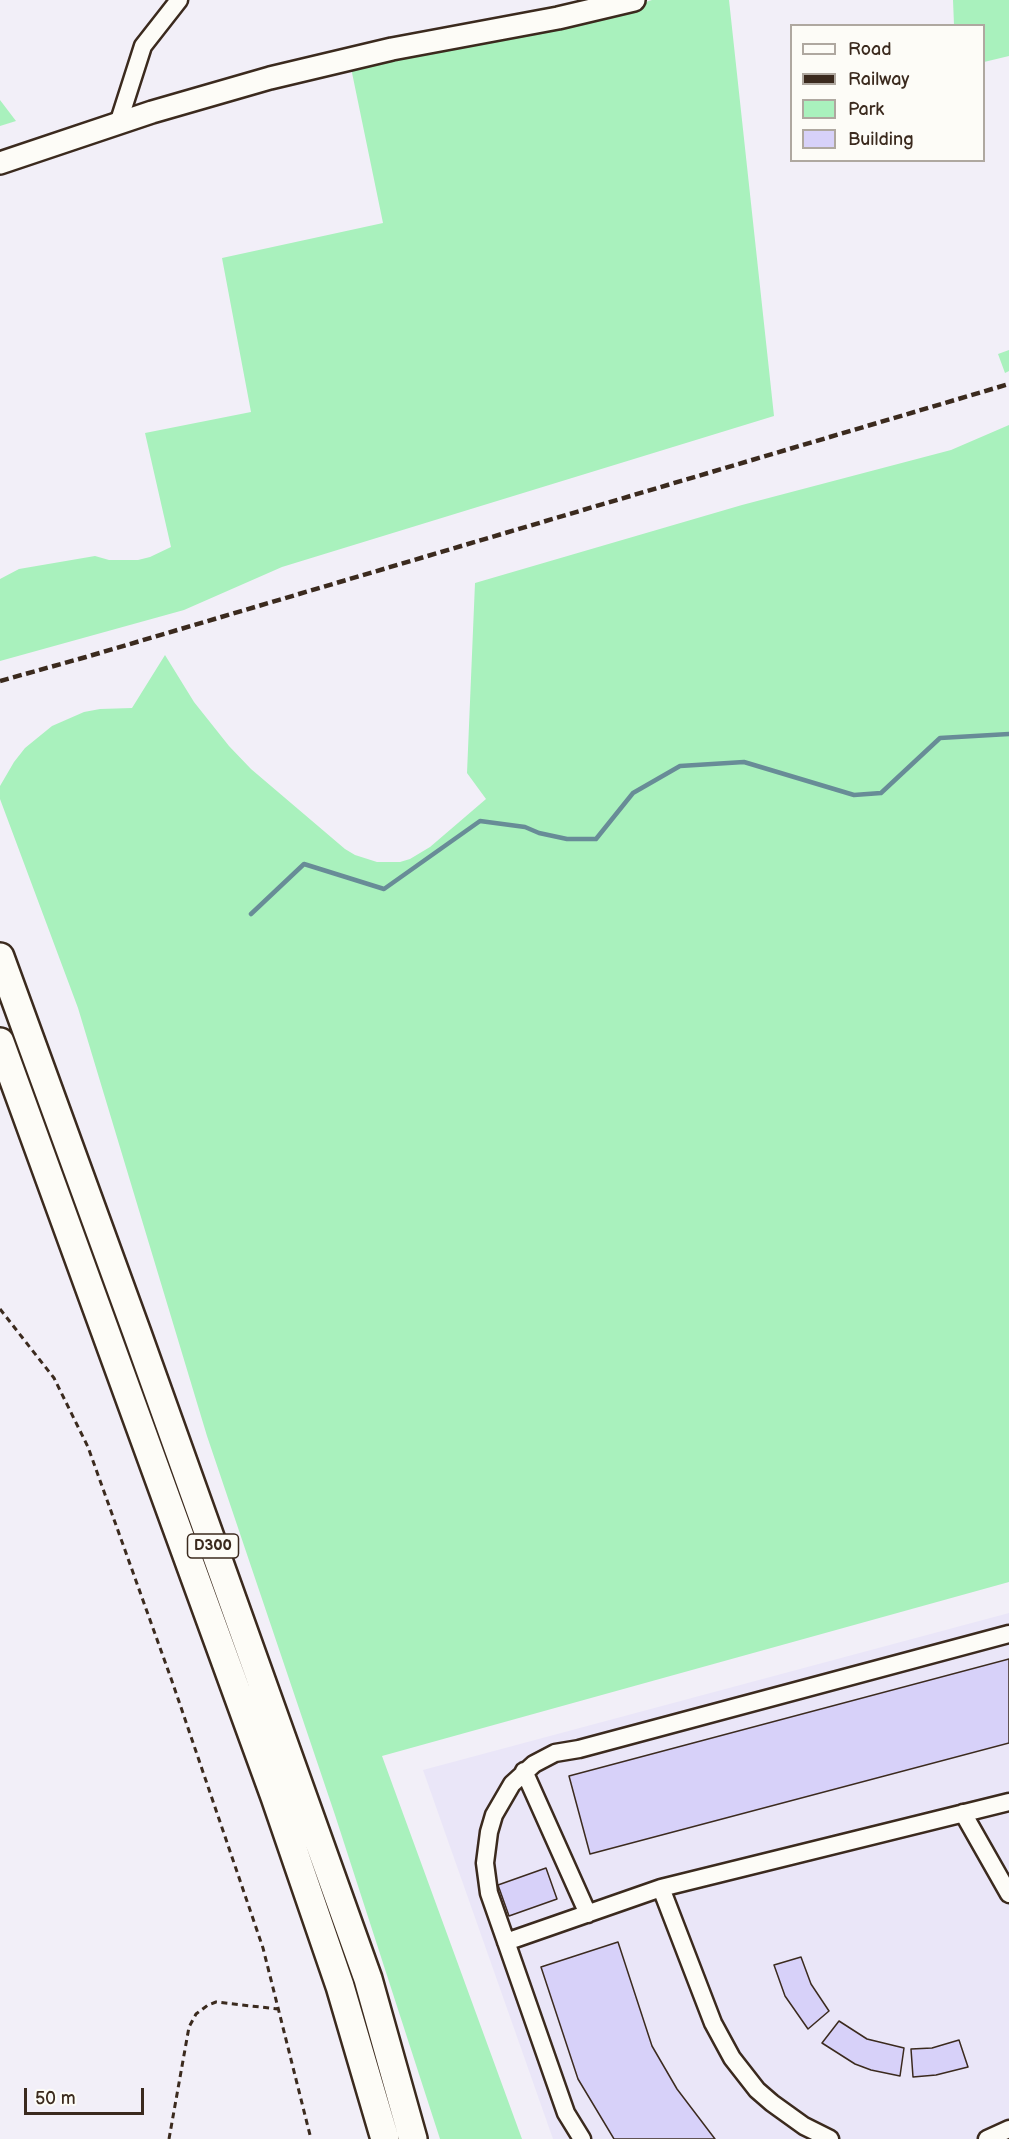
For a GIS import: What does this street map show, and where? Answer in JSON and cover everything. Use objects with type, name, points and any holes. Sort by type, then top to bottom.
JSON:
[{"type":"highway","name":"D300","points":[[0,957],[360,1957],[413,2139]]},
{"type":"highway","name":"D300","points":[[0,1042],[275,1797],[340,1986],[385,2139]]},
{"type":"street","points":[[118,124],[143,46],[179,0]]},
{"type":"street","points":[[0,164],[211,94],[330,63],[454,36],[558,18],[634,0]]},
{"type":"street","points":[[582,2139],[566,2113],[489,1893],[485,1863],[486,1847],[494,1815],[502,1799],[524,1771],[555,1753],[579,1749],[1009,1634]]},
{"type":"street","points":[[524,1771],[588,1914]]},
{"type":"street","points":[[506,1942],[662,1888],[1009,1802]]},
{"type":"street","points":[[963,1814],[1009,1894]]},
{"type":"street","points":[[662,1888],[713,2023],[732,2058],[757,2090],[772,2103],[804,2126],[830,2139]]},
{"type":"street","points":[[987,2139],[1009,2130]]},
{"type":"path","points":[[0,1309],[54,1378],[88,1447],[173,1684],[263,1948],[311,2139]]},
{"type":"path","points":[[169,2139],[189,2027],[196,2014],[216,2002],[278,2009]]},
{"type":"shaded area","points":[[1009,1613],[1009,2139],[553,2139],[423,1770]]},
{"type":"green space","points":[[652,0],[729,0],[774,416],[282,567],[184,610],[0,661],[0,579],[19,569],[95,556],[109,560],[138,560],[171,547],[145,433],[251,412],[222,258],[383,223],[350,63],[633,6]]},
{"type":"green space","points":[[953,0],[1009,0],[1009,56],[985,62],[985,24],[954,24]]},
{"type":"green space","points":[[0,100],[16,121],[0,126]]},
{"type":"green space","points":[[1009,350],[1009,371],[1005,373],[998,354]]},
{"type":"green space","points":[[1009,425],[1009,1582],[382,1756],[522,2139],[440,2139],[335,1815],[207,1436],[78,1008],[0,799],[0,786],[25,748],[52,726],[84,712],[132,708],[165,655],[194,702],[229,746],[251,769],[345,849],[377,862],[400,862],[410,859],[430,847],[486,799],[467,773],[475,583],[742,505],[951,450]]},
{"type":"building","points":[[1009,1659],[1009,1743],[590,1854],[569,1776]]},
{"type":"building","points":[[546,1868],[557,1899],[509,1916],[498,1885]]},
{"type":"building","points":[[618,1942],[652,2046],[677,2089],[715,2139],[614,2139],[578,2079],[541,1967]]},
{"type":"building","points":[[801,1957],[811,1984],[829,2011],[808,2029],[785,1996],[774,1965]]},
{"type":"building","points":[[839,2021],[867,2039],[904,2048],[900,2076],[855,2064],[822,2043]]},
{"type":"building","points":[[959,2040],[968,2067],[936,2075],[913,2077],[911,2049],[932,2048]]},
{"type":"waterway","points":[[251,914],[304,864],[384,889],[480,821],[525,827],[539,833],[567,839],[596,839],[633,793],[680,766],[744,762],[854,795],[881,793],[940,738],[1009,734]]},
{"type":"railway","points":[[0,681],[1009,384]]}]
